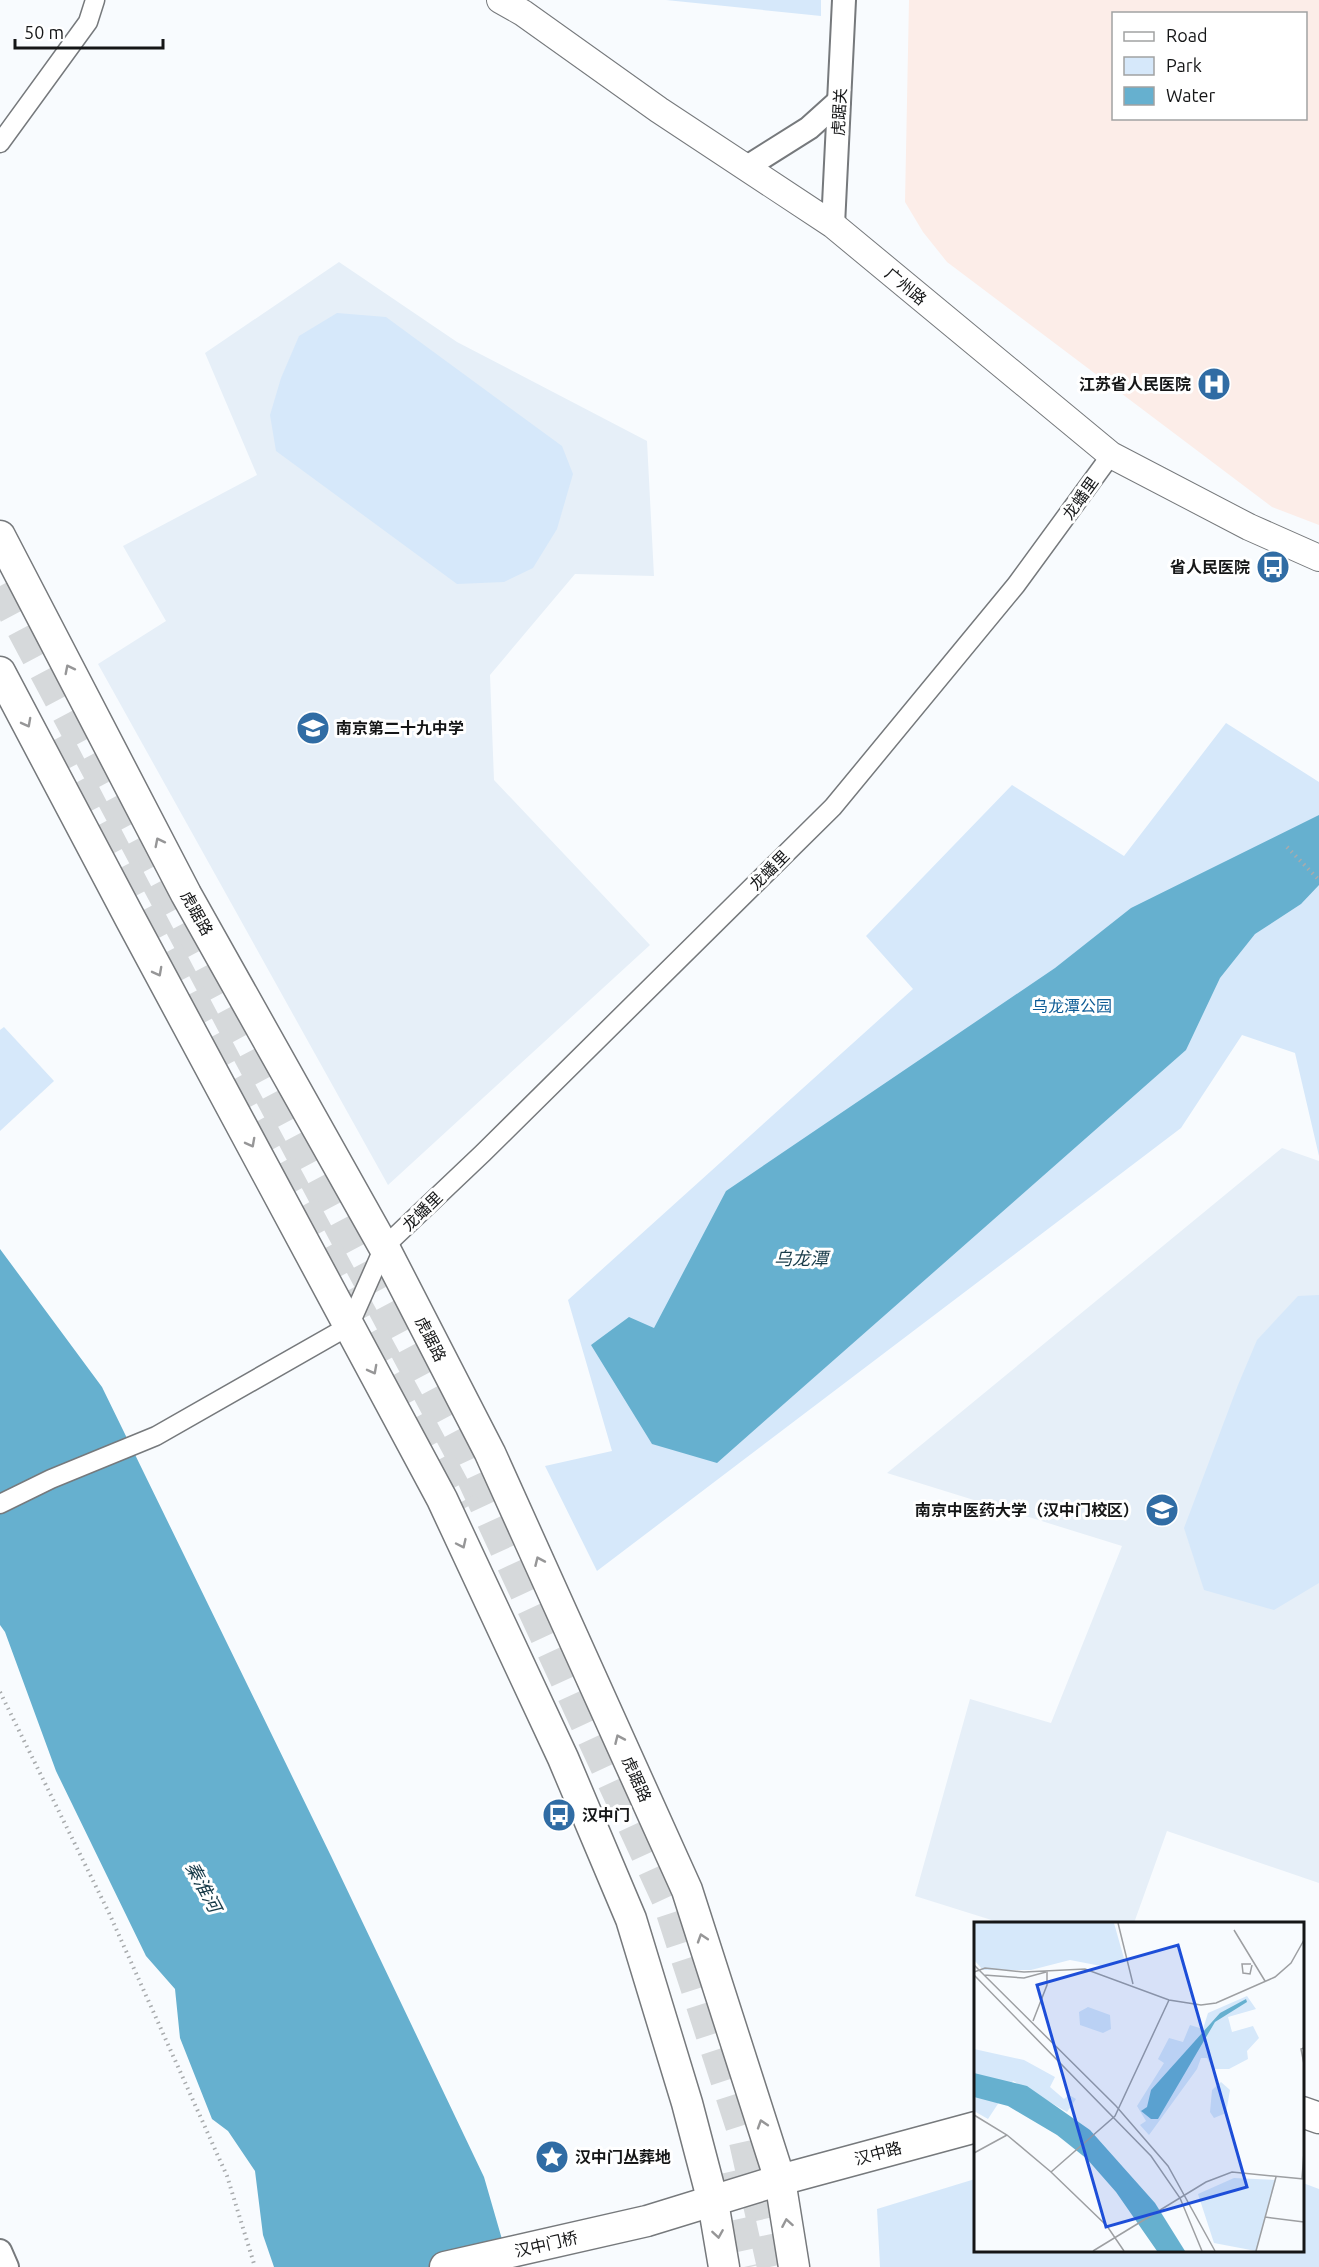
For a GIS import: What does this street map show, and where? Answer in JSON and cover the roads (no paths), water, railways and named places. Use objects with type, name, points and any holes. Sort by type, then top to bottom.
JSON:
[{"type":"main road","name":"广州路","points":[[500,0],[523,12],[659,110],[833,225],[1111,455],[1249,527],[1319,558]]},
{"type":"main road","name":"虎踞路","points":[[0,536],[186,894],[384,1247],[490,1454],[687,1890],[780,2180],[794,2267]]},
{"type":"main road","points":[[0,672],[130,920],[446,1508],[563,1758],[631,1919],[687,2103],[713,2202],[724,2267]]},
{"type":"main road","points":[[1304,2113],[1319,2118]]},
{"type":"main road","name":"汉中路","points":[[713,2202],[780,2180],[974,2127]]},
{"type":"main road","name":"汉中门桥","points":[[445,2267],[647,2221],[713,2202]]},
{"type":"street","points":[[0,143],[88,22],[95,0]]},
{"type":"street","name":"虎踞关","points":[[833,225],[844,0]]},
{"type":"street","points":[[747,167],[809,128],[839,101]]},
{"type":"street","name":"龙蟠里","points":[[384,1247],[483,1153],[833,807],[1016,585],[1111,455]]},
{"type":"street","points":[[0,1504],[51,1479],[156,1436],[350,1326],[384,1247]]},
{"type":"street","points":[[0,2251],[7,2267]]},
{"type":"water","name":"乌龙潭","points":[[1319,815],[1319,885],[1301,904],[1255,934],[1220,978],[1186,1050],[717,1463],[652,1444],[591,1345],[629,1317],[654,1328],[726,1191],[1055,968],[1131,908]]},
{"type":"water","name":"秦淮河","points":[[0,1249],[102,1387],[331,1856],[484,2177],[510,2267],[274,2267],[263,2235],[255,2171],[228,2131],[212,2119],[180,2038],[175,1989],[146,1956],[56,1771],[5,1632],[0,1625]]},
{"type":"tunnel","points":[[0,586],[465,1461],[668,1900],[742,2128],[773,2267]]},
{"type":"tunnel","points":[[56,739],[231,1073],[465,1508]]},
{"type":"tunnel","points":[[729,2172],[750,2267]]},
{"type":"place","name":"江苏省人民医院","points":[[1214,384]]},
{"type":"place","name":"省人民医院","points":[[1273,567]]},
{"type":"place","name":"南京第二十九中学","points":[[313,728]]},
{"type":"place","name":"南京中医药大学（汉中门校区）","points":[[1162,1510]]},
{"type":"place","name":"汉中门","points":[[559,1815]]},
{"type":"place","name":"汉中门丛葬地","points":[[552,2157]]},
{"type":"park label","name":"乌龙潭公园","points":[[1072,1006]]}]
